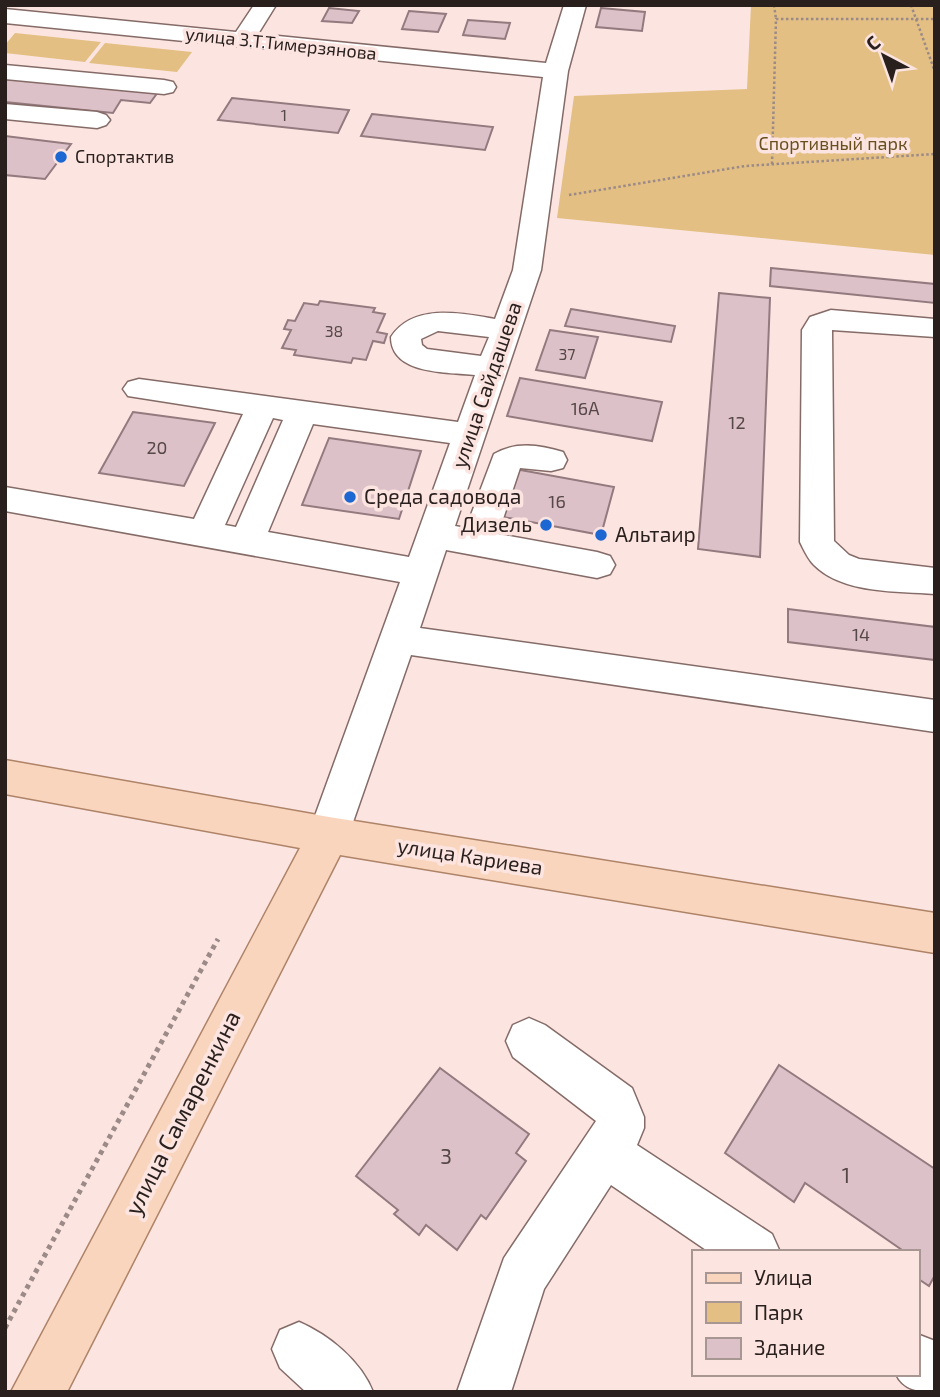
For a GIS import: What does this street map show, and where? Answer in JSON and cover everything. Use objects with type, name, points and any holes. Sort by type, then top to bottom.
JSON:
[{"type":"main road","name":"улица Кариева","points":[[5,777],[329,835],[935,933]]},
{"type":"main road","name":"улица Самаренкина","points":[[38,1392],[329,835]]},
{"type":"street","points":[[243,40],[265,5]]},
{"type":"street","name":"улица Сайдашева","points":[[329,835],[527,270],[556,71],[575,5]]},
{"type":"street","name":"улица З.Т.Тимерзянова","points":[[10,23],[243,40],[556,71]]},
{"type":"street","points":[[5,72],[164,87]]},
{"type":"street","points":[[5,111],[97,120]]},
{"type":"street","points":[[935,328],[831,319],[821,324],[817,330],[817,542],[830,563],[850,571],[935,581]]},
{"type":"street","points":[[493,368],[419,358],[405,345],[406,337],[420,324],[433,321],[506,330]]},
{"type":"street","points":[[139,389],[469,435]]},
{"type":"street","points":[[204,534],[263,406]]},
{"type":"street","points":[[247,541],[302,412]]},
{"type":"street","points":[[478,543],[506,461],[512,457],[526,456],[551,460]]},
{"type":"street","points":[[5,499],[421,572]]},
{"type":"street","points":[[435,535],[597,565]]},
{"type":"street","points":[[398,639],[935,716]]},
{"type":"street","points":[[484,1392],[522,1276],[620,1128],[620,1117],[615,1105],[529,1041]]},
{"type":"street","points":[[605,1152],[751,1250]]},
{"type":"street","points":[[299,1349],[346,1392]]},
{"type":"street","points":[[919,1362],[935,1373]]},
{"type":"path","points":[[772,164],[776,19],[774,5]]},
{"type":"path","points":[[911,5],[935,72]]},
{"type":"path","points":[[776,19],[935,19]]},
{"type":"path","points":[[537,201],[745,166],[935,154]]},
{"type":"path","points":[[5,1328],[218,939]]},
{"type":"green space","name":"Спортивный парк","points":[[751,5],[935,5],[935,255],[557,218],[574,96],[747,89]]},
{"type":"green space","points":[[15,33],[101,42],[85,62],[5,53],[5,45]]},
{"type":"green space","points":[[105,43],[192,52],[177,72],[89,63]]},
{"type":"building","points":[[329,8],[359,11],[352,23],[322,21]]},
{"type":"building","points":[[601,8],[645,12],[642,31],[596,27]]},
{"type":"building","points":[[409,11],[446,14],[438,32],[402,29]]},
{"type":"building","points":[[468,20],[510,23],[505,39],[463,35]]},
{"type":"building","points":[[5,77],[158,92],[150,103],[121,100],[113,113],[5,102]]},
{"type":"building","points":[[232,98],[349,110],[338,133],[218,120]]},
{"type":"building","points":[[372,114],[493,127],[485,150],[361,136]]},
{"type":"building","points":[[5,136],[71,144],[45,179],[5,175]]},
{"type":"building","points":[[771,268],[935,284],[935,303],[770,286]]},
{"type":"building","points":[[719,293],[770,298],[760,557],[698,549]]},
{"type":"building","points":[[320,301],[375,308],[373,312],[385,314],[377,332],[387,334],[384,343],[373,341],[366,360],[353,358],[351,363],[294,355],[296,350],[282,348],[291,330],[284,329],[288,320],[295,321],[304,303],[318,305]]},
{"type":"building","points":[[571,309],[675,326],[671,342],[565,326]]},
{"type":"building","points":[[550,330],[598,337],[585,378],[536,370]]},
{"type":"building","points":[[520,378],[662,402],[652,441],[507,416]]},
{"type":"building","points":[[133,412],[215,423],[184,486],[99,473]]},
{"type":"building","points":[[329,438],[421,451],[399,519],[302,505]]},
{"type":"building","points":[[515,469],[614,487],[601,535],[498,516]]},
{"type":"building","points":[[788,609],[935,627],[935,660],[788,642]]},
{"type":"building","points":[[779,1065],[935,1169],[935,1275],[929,1286],[919,1279],[919,1250],[902,1250],[805,1183],[794,1202],[725,1153]]},
{"type":"building","points":[[440,1068],[529,1134],[516,1153],[526,1161],[486,1219],[481,1215],[457,1250],[426,1225],[419,1235],[394,1214],[398,1210],[356,1176]]},
{"type":"place","name":"Спортактив","points":[[61,157]]},
{"type":"place","name":"Среда садовода","points":[[350,497]]},
{"type":"place","name":"Дизель","points":[[546,525]]},
{"type":"place","name":"Альтаир","points":[[601,535]]}]
